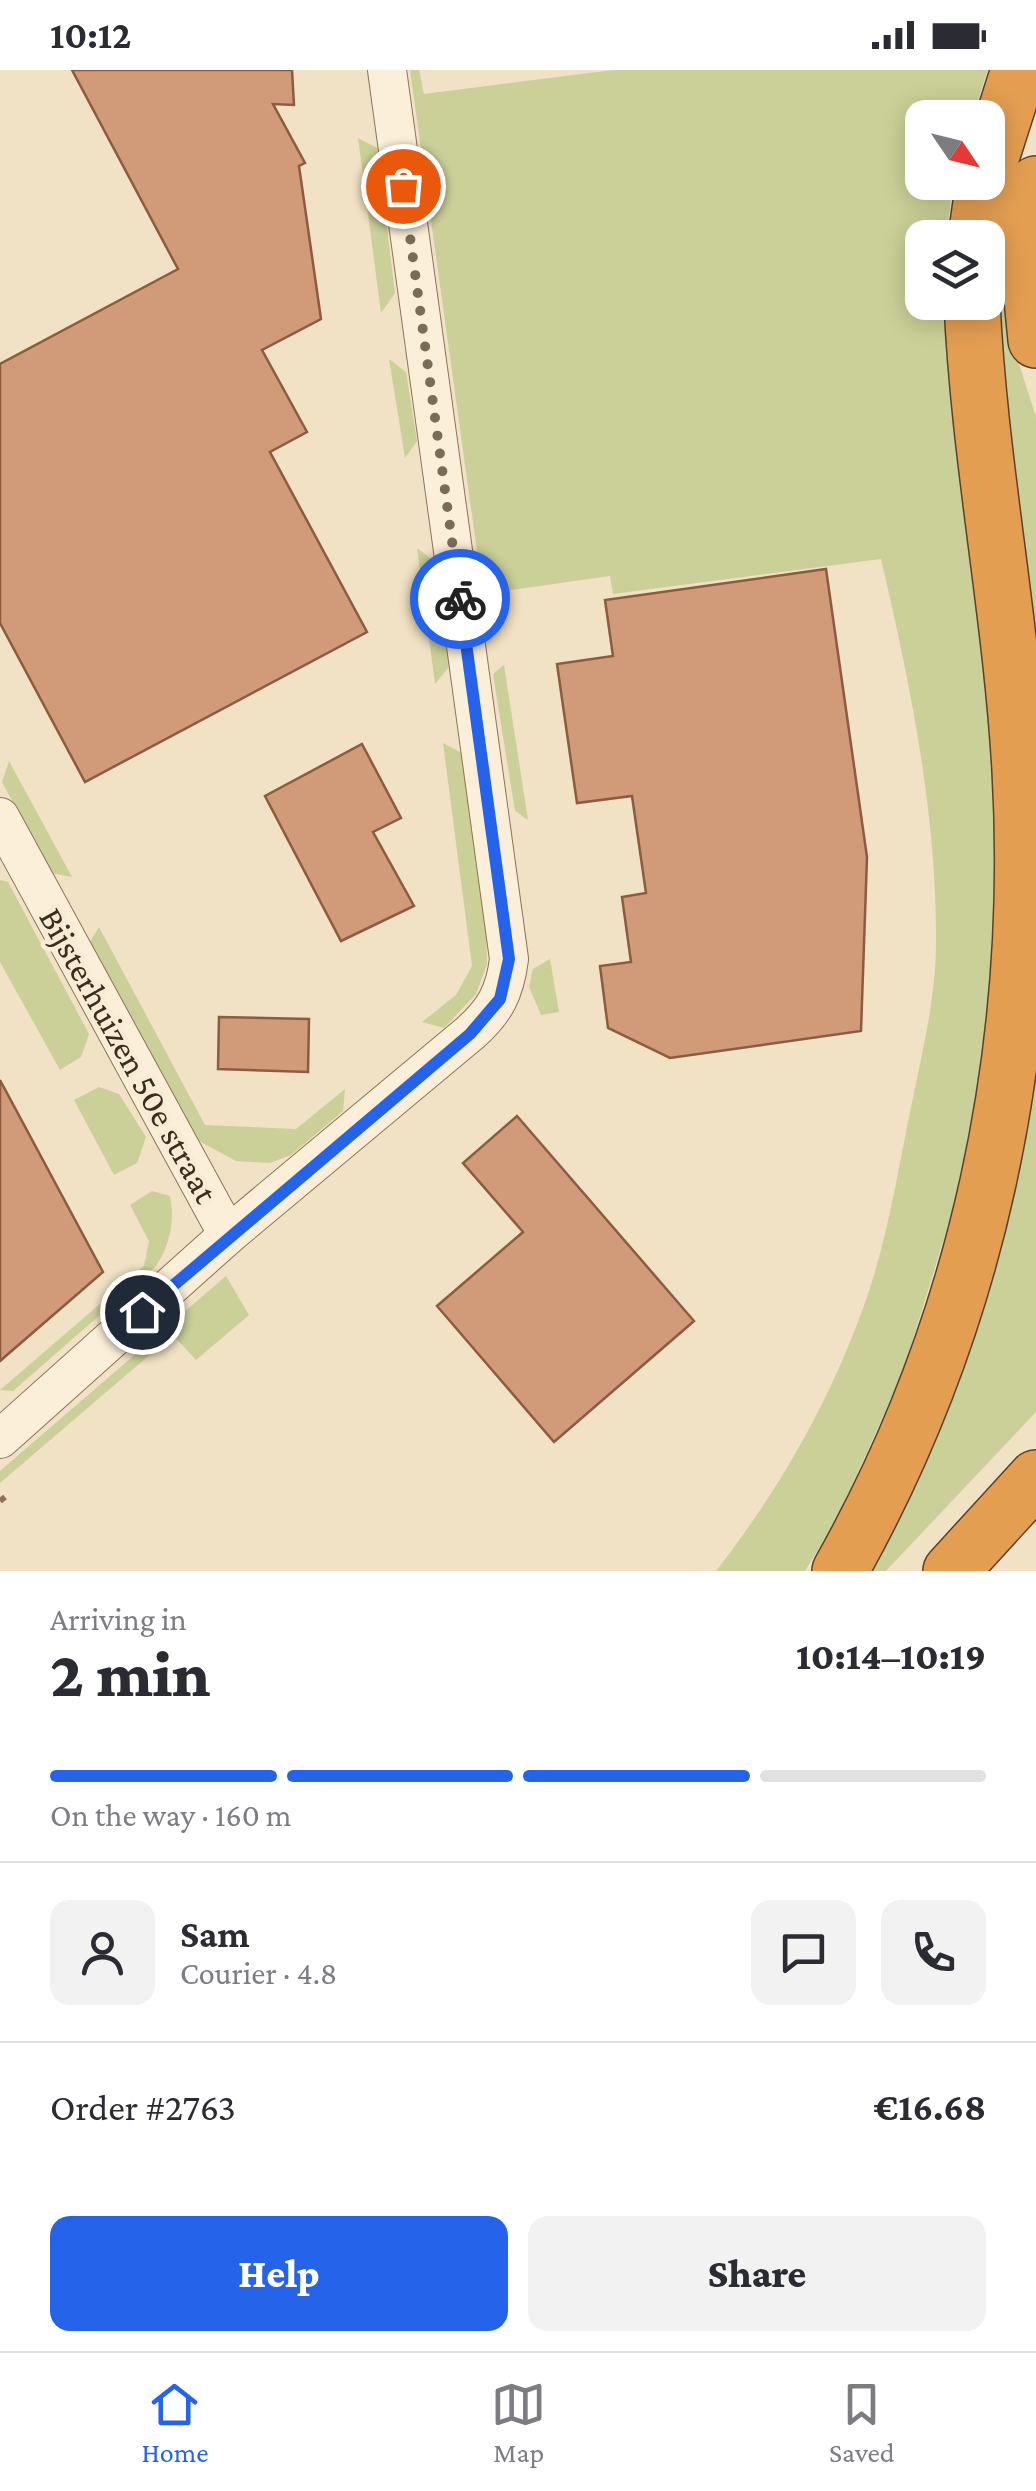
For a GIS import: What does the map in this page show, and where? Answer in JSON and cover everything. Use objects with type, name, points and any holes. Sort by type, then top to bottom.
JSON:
[{"type":"highway","points":[[1005,113],[1019,70]]},
{"type":"highway","points":[[1036,184],[1028,257],[1036,340]]},
{"type":"highway","points":[[840,1571],[917,1419],[950,1330],[1002,1129],[1014,1033],[1021,951],[1020,768],[976,396],[973,320]]},
{"type":"highway","points":[[951,1571],[1036,1478]]},
{"type":"street","points":[[228,1236],[490,1016],[506,980],[509,959],[387,70]]},
{"type":"street","name":"Bijsterhuizen 50e straat","points":[[0,817],[228,1236],[0,1439]]},
{"type":"green space","points":[[410,70],[419,70],[424,94],[613,70],[988,70],[978,100],[905,100],[905,200],[951,200],[948,220],[905,220],[905,320],[946,320],[1000,791],[988,1041],[952,1212],[903,1372],[837,1519],[805,1571],[716,1571],[764,1505],[806,1435],[857,1324],[888,1219],[928,1025],[936,942],[932,846],[911,701],[881,559],[613,594],[610,576],[483,594]]},
{"type":"green space","points":[[358,138],[377,148],[395,293],[381,313]]},
{"type":"green space","points":[[1011,170],[1012,342],[1036,417],[1036,1412],[886,1571],[859,1571],[1000,1175],[989,320],[1005,320],[1005,220],[994,220],[1001,200],[1005,200]]},
{"type":"green space","points":[[389,359],[406,372],[417,441],[405,458]]},
{"type":"green space","points":[[417,548],[437,563],[449,667],[435,684]]},
{"type":"green space","points":[[504,665],[528,820],[515,811],[493,674]]},
{"type":"green space","points":[[443,743],[462,753],[486,924],[487,964],[476,994],[444,1028],[422,1022],[456,995],[472,966]]},
{"type":"green space","points":[[9,761],[72,877],[50,873],[2,782]]},
{"type":"green space","points":[[0,880],[8,882],[89,1034],[81,1057],[60,1070],[0,962]]},
{"type":"green space","points":[[99,927],[205,1125],[296,1129],[345,1089],[343,1111],[291,1155],[270,1163],[236,1161],[199,1141],[88,945]]},
{"type":"green space","points":[[550,959],[559,1012],[541,1015],[529,987],[533,969]]},
{"type":"green space","points":[[99,1087],[119,1094],[146,1137],[137,1163],[114,1175],[74,1100]]},
{"type":"green space","points":[[152,1191],[170,1196],[172,1215],[165,1250],[156,1266],[13,1391],[0,1390],[144,1266],[149,1241],[130,1205]]},
{"type":"green space","points":[[226,1276],[249,1315],[196,1360],[173,1335],[0,1483],[0,1471]]},
{"type":"building","points":[[72,70],[292,70],[294,105],[273,104],[305,163],[299,166],[321,319],[262,350],[307,432],[270,452],[367,632],[85,782],[0,623],[0,364],[178,269]]},
{"type":"building","points":[[826,569],[867,857],[861,1031],[670,1058],[608,1028],[600,966],[631,962],[622,897],[646,893],[632,796],[577,803],[557,664],[613,656],[605,600]]},
{"type":"building","points":[[362,744],[401,818],[373,832],[414,906],[341,941],[265,796]]},
{"type":"building","points":[[219,1017],[309,1019],[308,1072],[218,1069]]},
{"type":"building","points":[[0,1080],[103,1272],[0,1361]]},
{"type":"building","points":[[517,1116],[694,1321],[554,1442],[437,1306],[523,1232],[463,1163]]},
{"type":"way so far","points":[[403,186],[460,599]]},
{"type":"route","points":[[142,1312],[470,1034],[490,1016],[500,999],[509,959],[460,599]]}]
